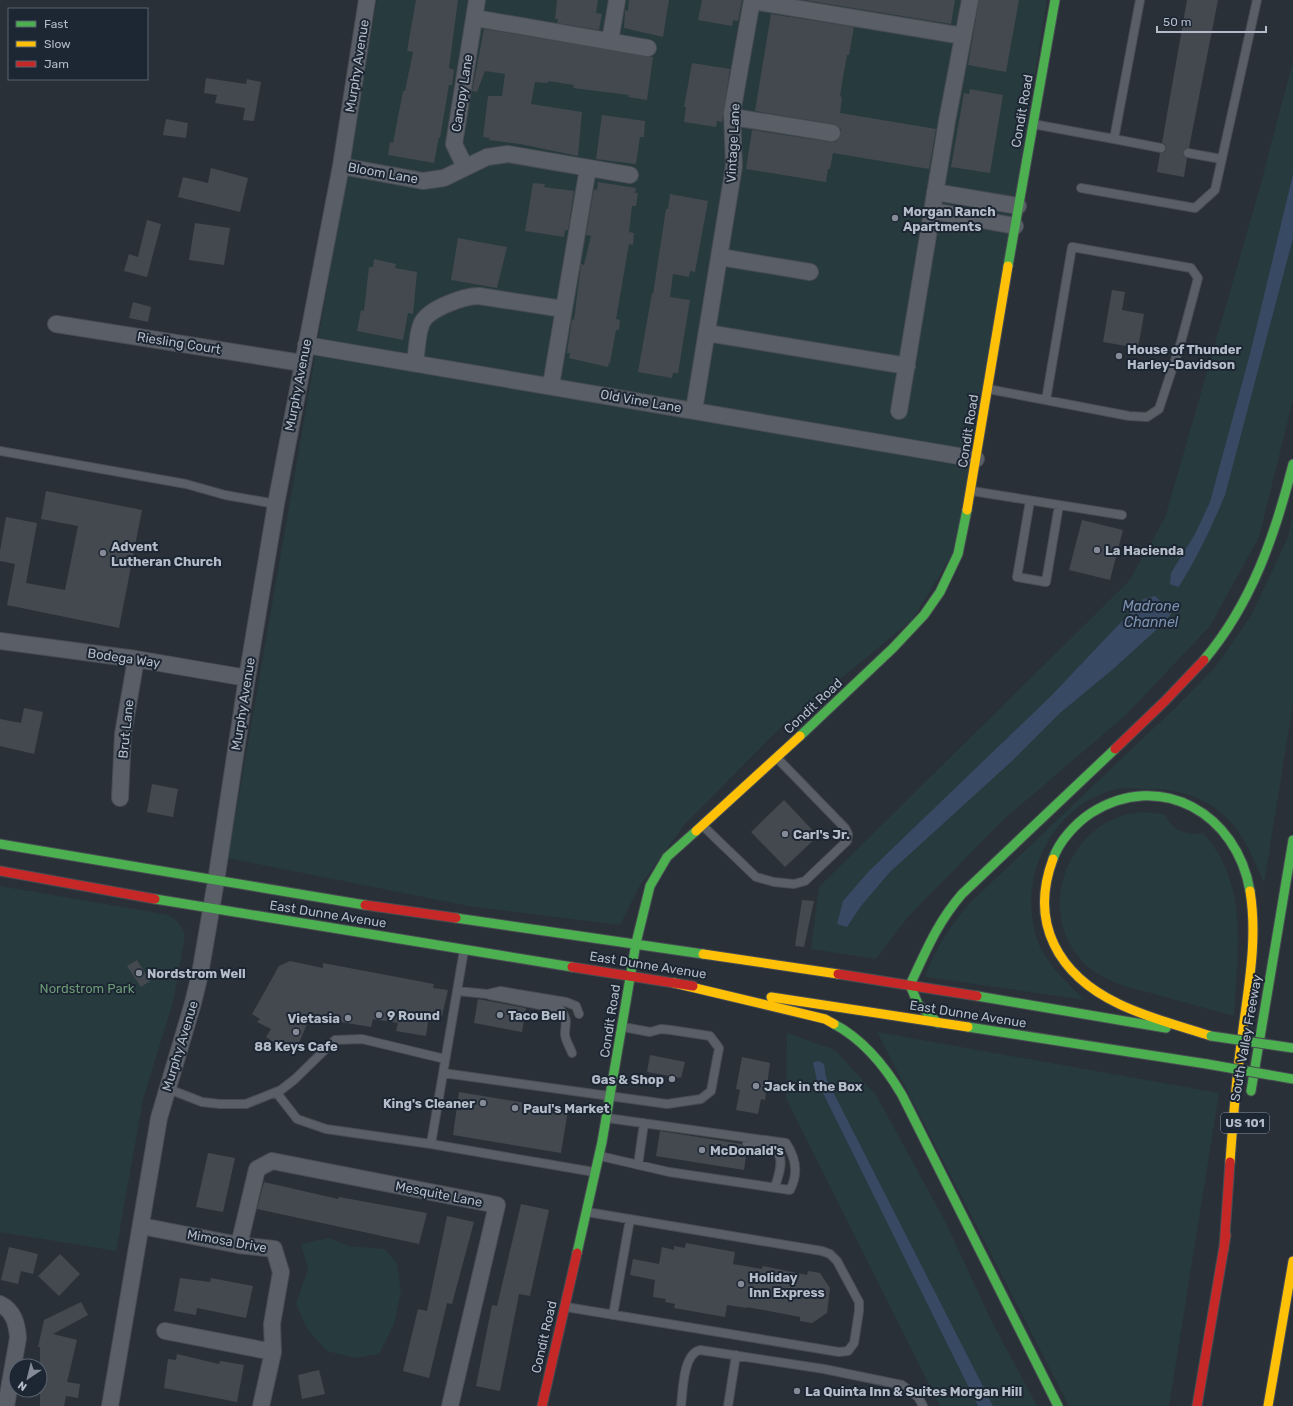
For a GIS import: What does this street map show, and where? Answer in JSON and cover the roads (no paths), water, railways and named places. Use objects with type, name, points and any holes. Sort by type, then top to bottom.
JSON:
[{"type":"main road","name":"Condit Road","points":[[542,1406],[607,1118],[636,943],[650,886],[668,857],[777,758],[893,648],[924,615],[940,592],[958,554],[971,491],[1032,124],[1055,0]]},
{"type":"main road","points":[[938,1022],[918,1004],[910,985],[936,928],[953,905],[1170,696],[1223,635],[1250,592],[1260,568],[1277,520],[1293,464]]},
{"type":"main road","points":[[1211,1036],[1143,1013],[1093,989],[1069,967],[1053,942],[1047,927],[1043,895],[1049,863],[1054,852],[1072,829],[1091,813],[1110,803],[1130,797],[1153,795],[1173,798],[1200,812],[1218,824],[1237,849],[1249,885],[1253,920],[1251,963],[1239,1059],[1224,1249]]},
{"type":"main road","name":"South Valley Freeway","points":[[1249,1099],[1293,840]]},
{"type":"main road","name":"East Dunne Avenue","points":[[0,844],[361,905],[636,943],[910,985],[1211,1036],[1293,1048]]},
{"type":"main road","name":"East Dunne Avenue","points":[[0,871],[212,909],[631,976],[1207,1064],[1293,1079]]},
{"type":"main road","points":[[674,982],[825,1019],[845,1029],[877,1057],[902,1094],[1058,1406]]},
{"type":"main road","points":[[1197,1406],[1240,1154]]},
{"type":"main road","points":[[1268,1406],[1293,1261]]},
{"type":"street","name":"Murphy Avenue","points":[[110,1406],[159,1118],[166,1088],[194,1003],[212,909],[247,678],[276,504],[341,166],[367,0]]},
{"type":"street","name":"Canopy Lane","points":[[465,167],[454,144],[477,0]]},
{"type":"street","points":[[610,42],[617,0]]},
{"type":"street","name":"Vintage Lane","points":[[694,410],[734,166],[733,117],[752,0],[963,36]]},
{"type":"street","points":[[899,411],[935,192],[970,0]]},
{"type":"street","points":[[474,18],[648,48]]},
{"type":"street","points":[[733,117],[832,133]]},
{"type":"street","name":"Bloom Lane","points":[[341,166],[423,181],[444,178],[487,157],[508,154],[630,175]]},
{"type":"street","points":[[551,385],[588,168]]},
{"type":"street","points":[[935,192],[1018,206]]},
{"type":"street","points":[[933,211],[1015,226]]},
{"type":"street","points":[[720,257],[810,272]]},
{"type":"street","points":[[415,362],[421,324],[431,312],[467,296],[479,296],[563,309]]},
{"type":"street","name":"Riesling Court","points":[[56,324],[302,363]]},
{"type":"street","points":[[707,333],[907,366]]},
{"type":"street","name":"Old Vine Lane","points":[[306,344],[976,459]]},
{"type":"street","name":"Bodega Way","points":[[0,641],[136,659],[247,678]]},
{"type":"street","name":"Brut Lane","points":[[120,798],[124,734],[136,659]]},
{"type":"street","name":"Mesquite Lane","points":[[239,1244],[257,1169],[272,1161],[497,1205],[450,1406]]},
{"type":"street","name":"Mimosa Drive","points":[[141,1226],[274,1249],[281,1272],[272,1324],[273,1352],[261,1406]]},
{"type":"street","points":[[0,1304],[10,1311],[17,1326],[18,1338],[6,1406]]},
{"type":"street","points":[[165,1331],[273,1352]]},
{"type":"lane","points":[[1114,140],[1140,0]]},
{"type":"lane","points":[[1081,188],[1195,208],[1215,190],[1257,0]]},
{"type":"lane","points":[[1032,124],[1161,148]]},
{"type":"lane","points":[[1188,153],[1221,159]]},
{"type":"lane","points":[[988,389],[1129,416],[1147,417],[1159,409],[1180,342],[1198,278],[1191,268],[1072,247],[1046,400]]},
{"type":"lane","points":[[0,453],[186,484],[225,495],[276,504]]},
{"type":"lane","points":[[971,491],[1122,515]]},
{"type":"lane","points":[[1030,501],[1017,577],[1046,582],[1059,505]]},
{"type":"lane","points":[[703,825],[756,877],[774,882],[794,884],[805,881],[847,841],[848,834],[845,828],[777,758]]},
{"type":"lane","points":[[431,1144],[464,949]]},
{"type":"lane","points":[[457,990],[487,994],[560,1009],[565,1016],[567,1023],[565,1035],[572,1053]]},
{"type":"lane","points":[[487,994],[500,991],[566,1002],[576,1006],[580,1014]]},
{"type":"lane","points":[[443,1073],[667,1104],[701,1099],[711,1092],[719,1048],[710,1036],[661,1029],[650,1032],[622,1027]]},
{"type":"lane","points":[[166,1088],[202,1102],[246,1104],[276,1092],[295,1079],[335,1040],[362,1039],[445,1059]]},
{"type":"lane","points":[[276,1092],[297,1119],[326,1130],[431,1144],[595,1172]]},
{"type":"lane","points":[[599,1156],[669,1172],[790,1190],[795,1181],[794,1160],[786,1143],[607,1118]]},
{"type":"lane","points":[[638,1164],[644,1123]]},
{"type":"lane","points":[[689,1129],[696,1134],[757,1145],[778,1152],[782,1166],[775,1187]]},
{"type":"lane","points":[[564,1307],[838,1352],[848,1351],[854,1343],[860,1311],[859,1302],[837,1261],[830,1254],[822,1251],[586,1212]]},
{"type":"lane","points":[[614,1315],[630,1219]]},
{"type":"lane","points":[[680,1406],[689,1358],[694,1351],[700,1350],[824,1369],[902,1385],[918,1397],[923,1406]]},
{"type":"lane","points":[[728,1406],[736,1355]]},
{"type":"water","name":"Madrone Channel","points":[[1293,174],[1293,238],[1225,495],[1199,552],[1178,587],[1170,584],[1171,573],[1195,534],[1210,502],[1251,350]]},
{"type":"water","name":"Madrone Channel","points":[[1155,596],[1170,609],[1171,614],[1165,622],[1112,670],[1060,713],[1012,761],[890,872],[861,906],[847,927],[837,924],[843,901],[869,871],[1051,696],[1143,599]]},
{"type":"water","points":[[819,1061],[824,1064],[826,1078],[993,1406],[978,1406],[817,1081],[813,1062]]},
{"type":"place","name":"Morgan Ranch Apartments","points":[[895,218]]},
{"type":"place","name":"House of Thunder Harley-Davidson","points":[[1119,356]]},
{"type":"place","name":"La Hacienda","points":[[1097,550]]},
{"type":"place","name":"Advent Lutheran Church","points":[[103,553]]},
{"type":"place","name":"Carl's Jr.","points":[[785,834]]},
{"type":"place","name":"Nordstrom Well","points":[[139,973]]},
{"type":"place","name":"9 Round","points":[[379,1015]]},
{"type":"place","name":"Taco Bell","points":[[500,1015]]},
{"type":"place","name":"Vietasia","points":[[348,1018]]},
{"type":"place","name":"88 Keys Cafe","points":[[296,1032]]},
{"type":"place","name":"Gas & Shop","points":[[672,1079]]},
{"type":"place","name":"Jack in the Box","points":[[756,1086]]},
{"type":"place","name":"King's Cleaner","points":[[483,1103]]},
{"type":"place","name":"Paul's Market","points":[[515,1108]]},
{"type":"place","name":"McDonald's","points":[[702,1150]]},
{"type":"place","name":"Holiday Inn Express","points":[[741,1284]]},
{"type":"place","name":"La Quinta Inn & Suites Morgan Hill","points":[[797,1391]]},
{"type":"park label","name":"Nordstrom Park","points":[[87,988]]}]
